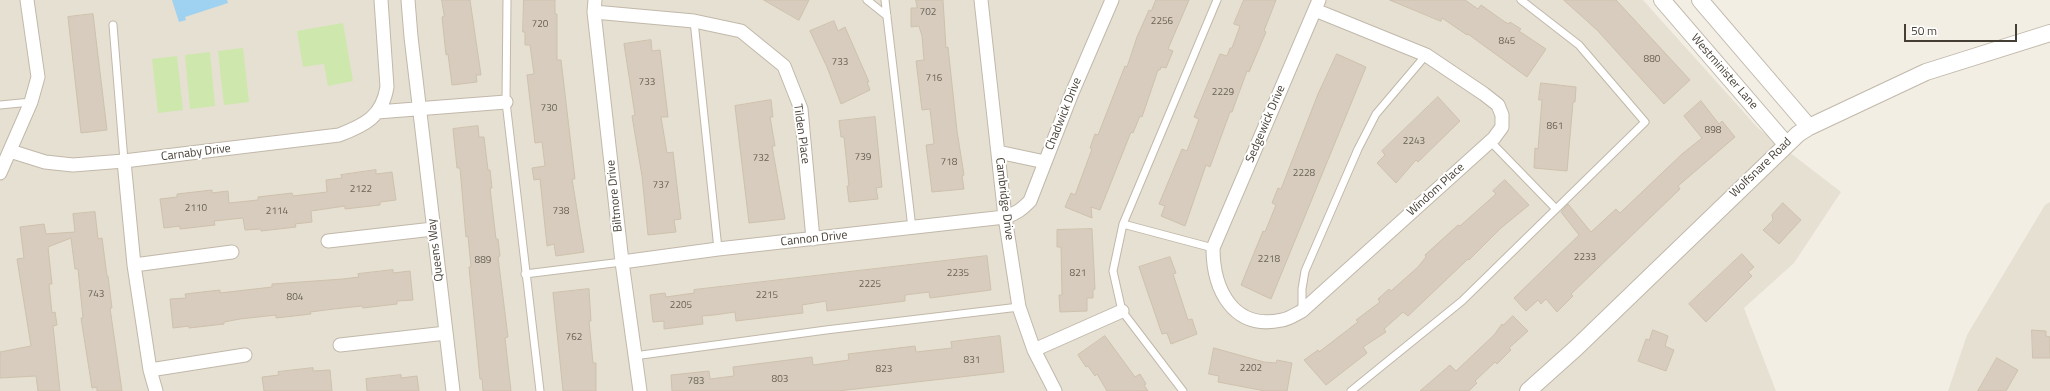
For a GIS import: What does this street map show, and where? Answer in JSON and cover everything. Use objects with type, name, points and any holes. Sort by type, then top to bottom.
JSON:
[{"type":"street","points":[[0,173],[31,102],[38,77],[27,0]]},
{"type":"street","name":"Carnaby Drive","points":[[10,151],[45,162],[73,165],[124,162],[339,135],[362,126],[377,112],[385,98],[387,87],[381,0]]},
{"type":"street","name":"Queens Way","points":[[408,0],[419,110],[453,391]]},
{"type":"street","name":"Cambridge Drive","points":[[981,0],[1005,217],[1019,307],[1034,350],[1055,391]]},
{"type":"street","name":"Chadwick Drive","points":[[1005,217],[1022,209],[1030,201],[1112,0]]},
{"type":"street","name":"Westminister Lane","points":[[1662,0],[1786,144]]},
{"type":"street","points":[[1700,0],[1809,127]]},
{"type":"street","name":"Windom Place","points":[[1213,248],[1213,266],[1218,286],[1236,311],[1246,318],[1262,321],[1283,320],[1302,312],[1490,141],[1502,127],[1502,116],[1498,106],[1484,94],[1426,55],[1317,5]]},
{"type":"street","name":"Sedgewick Drive","points":[[1213,248],[1317,5]]},
{"type":"street","name":"Tilden Place","points":[[595,6],[694,21],[741,31],[784,66],[800,109],[813,239]]},
{"type":"street","name":"Biltmore Drive","points":[[595,6],[622,262],[640,391]]},
{"type":"street","name":"Wolfsnare Road","points":[[1528,391],[1576,348],[1786,144],[1809,127],[1926,72],[2050,33]]},
{"type":"street","points":[[377,112],[419,110],[506,102]]},
{"type":"street","points":[[998,152],[1045,162]]},
{"type":"street","points":[[124,162],[134,265],[150,370],[156,391]]},
{"type":"street","name":"Cannon Drive","points":[[622,262],[718,249],[1005,217]]},
{"type":"street","points":[[328,241],[433,229]]},
{"type":"street","points":[[134,265],[232,252]]},
{"type":"street","points":[[1034,350],[1122,311]]},
{"type":"street","points":[[340,345],[446,333]]},
{"type":"street","points":[[150,370],[245,355]]},
{"type":"lane","points":[[507,0],[506,102],[525,274],[540,391]]},
{"type":"lane","points":[[866,0],[887,16]]},
{"type":"lane","points":[[885,0],[912,228]]},
{"type":"lane","points":[[1183,391],[1122,311],[1113,271],[1123,224],[1217,0]]},
{"type":"lane","points":[[1351,391],[1462,301],[1645,122],[1579,45],[1521,0]]},
{"type":"lane","points":[[694,21],[718,249]]},
{"type":"lane","points":[[113,25],[124,162]]},
{"type":"lane","points":[[1302,312],[1302,289],[1305,271],[1358,149],[1376,114],[1426,55]]},
{"type":"lane","points":[[0,105],[31,102]]},
{"type":"lane","points":[[1490,141],[1556,209]]},
{"type":"lane","points":[[1123,224],[1213,248]]},
{"type":"lane","points":[[525,274],[622,262]]},
{"type":"lane","points":[[634,356],[826,330],[1019,307]]},
{"type":"shaded area","points":[[0,0],[1643,0],[1758,128],[1841,192],[1794,263],[1744,308],[1776,391],[0,391]]},
{"type":"shaded area","points":[[2050,202],[2050,391],[1948,391],[1967,335],[2045,205]]},
{"type":"green space","points":[[343,23],[353,81],[328,86],[324,64],[303,67],[297,31]]},
{"type":"green space","points":[[243,48],[249,102],[224,105],[218,51]]},
{"type":"green space","points":[[210,52],[215,106],[190,109],[185,55]]},
{"type":"green space","points":[[177,56],[183,110],[158,113],[152,59]]},
{"type":"water","points":[[172,0],[227,0],[228,3],[185,17],[186,20],[179,22]]},
{"type":"building","points":[[442,0],[470,0],[481,75],[476,75],[477,82],[452,85],[448,54],[446,55],[442,17],[444,16]]},
{"type":"building","points":[[524,0],[555,0],[555,14],[557,14],[557,60],[561,60],[575,179],[572,179],[584,252],[556,256],[554,244],[547,246],[540,179],[534,180],[532,168],[545,166],[542,142],[535,143],[527,75],[534,74],[530,45],[525,45],[525,32],[523,32]]},
{"type":"building","points":[[764,0],[809,0],[799,20]]},
{"type":"building","points":[[916,0],[943,0],[946,48],[948,47],[957,131],[964,175],[962,176],[964,189],[932,192],[926,145],[934,144],[930,109],[922,110],[916,61],[924,60],[922,36],[919,26],[911,27],[911,8],[917,8]]},
{"type":"building","points":[[1156,0],[1189,0],[1168,49],[1173,51],[1166,68],[1161,67],[1160,70],[1158,70],[1142,117],[1140,116],[1133,133],[1131,132],[1100,210],[1091,207],[1092,218],[1065,207],[1071,193],[1075,195],[1092,149],[1090,148],[1095,134],[1098,135],[1125,66],[1127,67],[1137,37],[1149,10],[1151,11]]},
{"type":"building","points":[[1244,0],[1276,0],[1264,31],[1266,32],[1249,72],[1247,71],[1210,167],[1206,165],[1185,226],[1161,216],[1165,206],[1159,204],[1182,149],[1187,151],[1199,119],[1194,117],[1220,54],[1227,56],[1230,48],[1232,48],[1240,26],[1234,24]]},
{"type":"building","points":[[1390,0],[1465,0],[1478,9],[1481,5],[1505,22],[1509,24],[1510,22],[1521,29],[1519,31],[1546,49],[1527,77],[1468,34],[1467,35],[1442,18],[1441,21]]},
{"type":"building","points":[[1564,0],[1616,0],[1690,80],[1664,104],[1598,31]]},
{"type":"building","points":[[93,14],[107,130],[81,133],[68,17]]},
{"type":"building","points":[[834,21],[838,31],[845,27],[869,82],[867,82],[870,90],[841,104],[827,67],[810,31]]},
{"type":"building","points":[[651,40],[652,51],[660,50],[668,117],[661,117],[667,153],[673,152],[681,219],[674,220],[676,232],[648,235],[642,176],[632,116],[635,115],[624,44]]},
{"type":"building","points":[[1337,54],[1366,67],[1271,299],[1241,285],[1263,231],[1265,232],[1276,205],[1272,203],[1278,188],[1281,189],[1318,94]]},
{"type":"building","points":[[1541,83],[1576,87],[1575,102],[1573,102],[1567,171],[1534,168],[1535,148],[1538,149],[1542,100],[1539,100]]},
{"type":"building","points":[[1438,97],[1460,121],[1418,162],[1416,160],[1396,183],[1377,163],[1385,155],[1382,151]]},
{"type":"building","points":[[771,100],[773,117],[770,117],[775,146],[772,146],[785,219],[749,223],[735,106]]},
{"type":"building","points":[[1701,101],[1719,124],[1722,121],[1735,137],[1678,186],[1680,189],[1571,294],[1573,296],[1557,312],[1546,299],[1541,304],[1538,300],[1526,311],[1514,298],[1579,235],[1561,212],[1568,204],[1591,232],[1616,209],[1620,213],[1682,154],[1702,138],[1684,116]]},
{"type":"building","points":[[875,117],[882,187],[876,188],[878,199],[849,202],[847,186],[849,186],[844,137],[841,137],[839,121]]},
{"type":"building","points":[[478,126],[479,137],[484,137],[488,170],[490,170],[492,188],[490,188],[496,239],[498,239],[500,256],[498,257],[508,337],[505,338],[511,391],[483,391],[482,379],[480,379],[469,267],[471,267],[468,236],[466,237],[460,168],[457,168],[453,129]]},
{"type":"building","points":[[376,170],[376,174],[392,172],[396,200],[380,202],[380,205],[345,209],[345,206],[311,211],[312,222],[295,224],[296,227],[261,231],[261,229],[245,230],[243,218],[214,221],[215,225],[180,229],[180,226],[164,228],[160,199],[177,197],[177,194],[212,190],[212,193],[228,191],[229,203],[258,200],[258,197],[292,193],[293,196],[327,192],[326,180],[342,178],[341,175]]},
{"type":"building","points":[[1505,180],[1529,205],[1501,228],[1469,260],[1468,259],[1408,316],[1403,312],[1384,329],[1386,332],[1363,347],[1367,353],[1326,385],[1304,360],[1318,350],[1319,352],[1358,322],[1356,320],[1380,302],[1378,299],[1389,289],[1391,291],[1418,267],[1426,257],[1425,255],[1458,225],[1460,226],[1496,194],[1493,191]]},
{"type":"building","points":[[1783,203],[1801,220],[1779,244],[1763,230],[1773,220],[1772,215]]},
{"type":"building","points":[[95,212],[98,239],[102,238],[108,276],[112,308],[110,308],[122,391],[97,391],[97,387],[92,388],[81,318],[83,318],[78,269],[75,269],[71,238],[48,247],[52,284],[49,284],[52,313],[55,312],[57,325],[53,326],[60,391],[38,391],[36,376],[0,378],[0,352],[31,346],[17,259],[24,258],[20,227],[44,224],[46,234],[75,232],[73,214]]},
{"type":"building","points":[[1092,229],[1095,289],[1093,290],[1093,298],[1087,298],[1087,311],[1060,312],[1059,295],[1062,295],[1061,247],[1057,247],[1057,230]]},
{"type":"building","points":[[1742,254],[1754,267],[1748,272],[1752,276],[1706,322],[1689,304]]},
{"type":"building","points":[[987,256],[991,290],[930,298],[929,292],[905,295],[905,301],[827,311],[826,301],[802,305],[803,313],[736,321],[735,312],[702,316],[703,324],[664,329],[664,321],[653,322],[650,295],[665,293],[666,297],[694,293],[694,290]]},
{"type":"building","points":[[1170,257],[1176,273],[1173,274],[1188,320],[1192,319],[1197,334],[1171,344],[1167,333],[1162,334],[1139,267]]},
{"type":"building","points":[[393,270],[393,273],[410,271],[413,300],[397,301],[397,304],[363,308],[362,306],[334,309],[310,312],[311,314],[276,318],[276,315],[240,319],[224,322],[224,324],[189,328],[189,326],[173,328],[170,299],[186,298],[185,294],[220,290],[220,293],[272,287],[272,284],[343,279],[359,277],[358,274]]},
{"type":"building","points":[[589,289],[591,321],[589,321],[593,363],[596,363],[596,391],[563,391],[553,293]]},
{"type":"building","points":[[1513,316],[1528,331],[1509,348],[1511,350],[1497,364],[1495,362],[1475,381],[1477,383],[1469,391],[1420,391],[1450,365],[1456,371],[1494,335],[1502,324],[1503,325]]},
{"type":"building","points":[[1653,330],[1668,336],[1665,346],[1674,350],[1666,371],[1638,361],[1646,339],[1649,340]]},
{"type":"building","points":[[2032,330],[2046,331],[2046,336],[2050,337],[2050,358],[2033,358]]},
{"type":"building","points":[[1000,336],[1004,372],[838,391],[672,391],[671,375],[709,371],[710,379],[734,376],[733,367],[812,357],[813,365],[849,360],[848,354],[915,346],[916,352],[952,348],[951,342]]},
{"type":"building","points":[[1105,336],[1135,377],[1140,374],[1148,391],[1107,391],[1097,374],[1095,376],[1088,366],[1086,367],[1078,355]]},
{"type":"building","points":[[1214,348],[1264,362],[1276,363],[1277,360],[1292,363],[1287,391],[1265,391],[1218,382],[1219,376],[1209,374]]},
{"type":"building","points":[[1997,358],[2018,370],[2006,391],[1978,391]]},
{"type":"building","points":[[313,368],[313,371],[330,370],[332,391],[264,391],[262,377],[279,375],[278,372]]},
{"type":"building","points":[[401,375],[401,378],[417,376],[419,391],[367,391],[366,379]]}]
